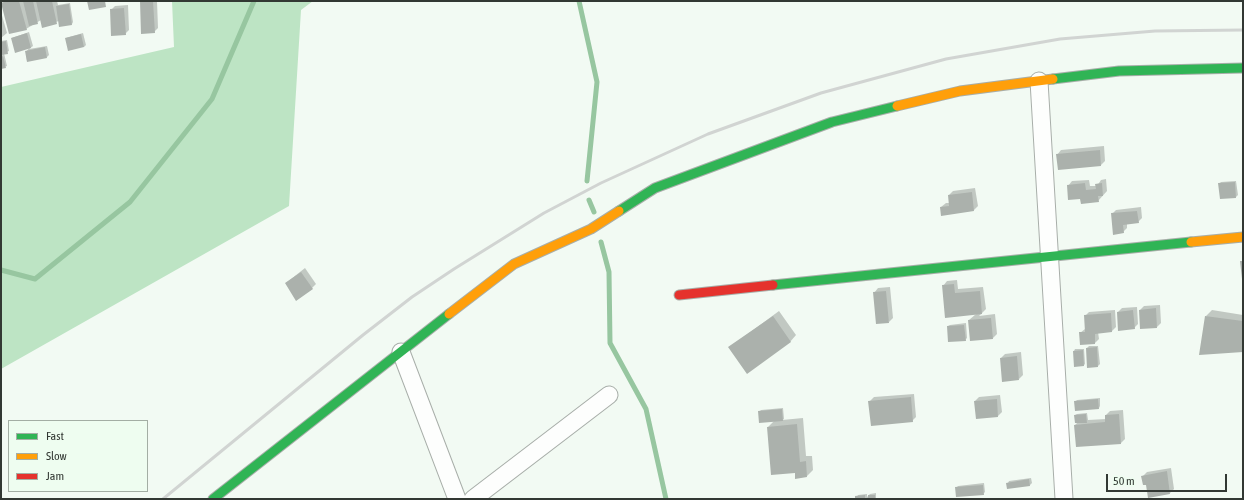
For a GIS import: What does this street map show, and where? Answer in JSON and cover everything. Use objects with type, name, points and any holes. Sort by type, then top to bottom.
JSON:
[{"type":"street","points":[[213,499],[514,264],[591,229],[655,188],[832,122],[960,91],[1119,71],[1243,68]]},
{"type":"street","points":[[1039,81],[1064,499]]},
{"type":"street","points":[[679,295],[1243,237]]},
{"type":"street","points":[[401,352],[457,499]]},
{"type":"street","points":[[473,499],[609,395]]},
{"type":"green space","points":[[172,1],[313,1],[301,10],[289,206],[1,369],[1,87],[174,47]]},
{"type":"building","points":[[8,1],[19,1],[27,30],[9,34],[1,3]]},
{"type":"building","points":[[23,1],[33,1],[38,24],[29,26]]},
{"type":"building","points":[[36,1],[52,1],[57,24],[42,28]]},
{"type":"building","points":[[87,1],[105,1],[106,7],[89,10]]},
{"type":"building","points":[[140,1],[153,1],[155,33],[141,34]]},
{"type":"building","points":[[69,4],[72,25],[59,27],[56,6]]},
{"type":"building","points":[[124,8],[126,35],[111,36],[110,9]]},
{"type":"building","points":[[27,33],[31,48],[15,53],[11,38]]},
{"type":"building","points":[[81,34],[84,47],[68,51],[65,38]]},
{"type":"building","points":[[6,41],[8,54],[1,55],[1,42]]},
{"type":"building","points":[[45,47],[47,58],[27,62],[25,51]]},
{"type":"building","points":[[3,56],[6,68],[1,69],[1,57]]},
{"type":"building","points":[[1100,150],[1101,166],[1058,170],[1056,154]]},
{"type":"building","points":[[1235,182],[1236,198],[1220,199],[1218,183]]},
{"type":"building","points":[[1085,183],[1086,190],[1096,189],[1095,184],[1102,183],[1103,196],[1098,196],[1099,202],[1081,204],[1080,199],[1068,200],[1067,185]]},
{"type":"building","points":[[972,192],[974,211],[941,216],[940,207],[949,206],[948,195]]},
{"type":"building","points":[[1137,211],[1139,223],[1123,225],[1124,233],[1113,235],[1111,213]]},
{"type":"building","points":[[1240,261],[1243,261],[1243,279],[1242,279]]},
{"type":"building","points":[[301,272],[313,289],[296,301],[285,283]]},
{"type":"building","points":[[954,284],[955,293],[980,291],[982,314],[945,318],[942,285]]},
{"type":"building","points":[[886,291],[889,323],[876,324],[873,292]]},
{"type":"building","points":[[1156,308],[1157,328],[1140,329],[1139,310]]},
{"type":"building","points":[[1133,310],[1135,329],[1118,331],[1117,312]]},
{"type":"building","points":[[1111,313],[1112,332],[1095,334],[1095,344],[1080,345],[1079,332],[1085,332],[1084,315]]},
{"type":"building","points":[[773,316],[791,342],[747,374],[728,347]]},
{"type":"building","points":[[1205,316],[1243,321],[1243,352],[1199,355]]},
{"type":"building","points":[[991,318],[993,339],[970,341],[968,320]]},
{"type":"building","points":[[964,325],[966,341],[948,342],[947,326]]},
{"type":"building","points":[[1097,347],[1098,367],[1087,368],[1086,348]]},
{"type":"building","points":[[1083,350],[1084,366],[1074,367],[1073,351]]},
{"type":"building","points":[[1017,356],[1019,380],[1002,382],[1000,358]]},
{"type":"building","points":[[911,397],[913,422],[871,426],[868,401]]},
{"type":"building","points":[[997,399],[998,417],[976,419],[974,401]]},
{"type":"building","points":[[1098,399],[1099,409],[1075,411],[1074,401]]},
{"type":"building","points":[[782,409],[783,421],[759,423],[758,411]]},
{"type":"building","points":[[1086,414],[1087,423],[1075,423],[1074,415]]},
{"type":"building","points":[[1119,414],[1121,444],[1076,447],[1074,425],[1105,422],[1105,415]]},
{"type":"building","points":[[797,424],[800,462],[806,461],[807,477],[795,479],[795,473],[771,475],[767,427]]},
{"type":"building","points":[[1167,471],[1170,494],[1148,498],[1146,485],[1143,485],[1141,476]]},
{"type":"building","points":[[1029,479],[1030,486],[1007,489],[1006,483]]},
{"type":"building","points":[[983,485],[984,495],[956,497],[955,487]]},
{"type":"building","points":[[865,495],[865,499],[855,499],[855,496]]},
{"type":"building","points":[[868,495],[875,495],[875,499],[868,499]]},
{"type":"waterway","points":[[1,270],[35,279],[130,202],[212,99],[254,1]]},
{"type":"waterway","points":[[579,1],[597,82],[587,181]]},
{"type":"waterway","points":[[589,200],[594,212]]},
{"type":"waterway","points":[[601,242],[609,272],[610,343],[646,409],[666,499]]},
{"type":"railway","points":[[163,499],[363,335],[412,297],[544,213],[601,183],[708,134],[821,93],[946,59],[1060,39],[1155,31],[1243,30]]},
{"type":"traffic: fast","points":[[1053,79],[1119,71],[1243,68]]},
{"type":"traffic: fast","points":[[619,211],[655,188],[832,122],[897,106]]},
{"type":"traffic: fast","points":[[773,285],[1191,242]]},
{"type":"traffic: fast","points":[[213,499],[449,314]]},
{"type":"traffic: slow","points":[[897,106],[960,91],[1053,79]]},
{"type":"traffic: slow","points":[[449,314],[514,264],[591,229],[619,211]]},
{"type":"traffic: slow","points":[[1191,242],[1243,237]]},
{"type":"traffic: jam","points":[[679,295],[773,285]]}]
